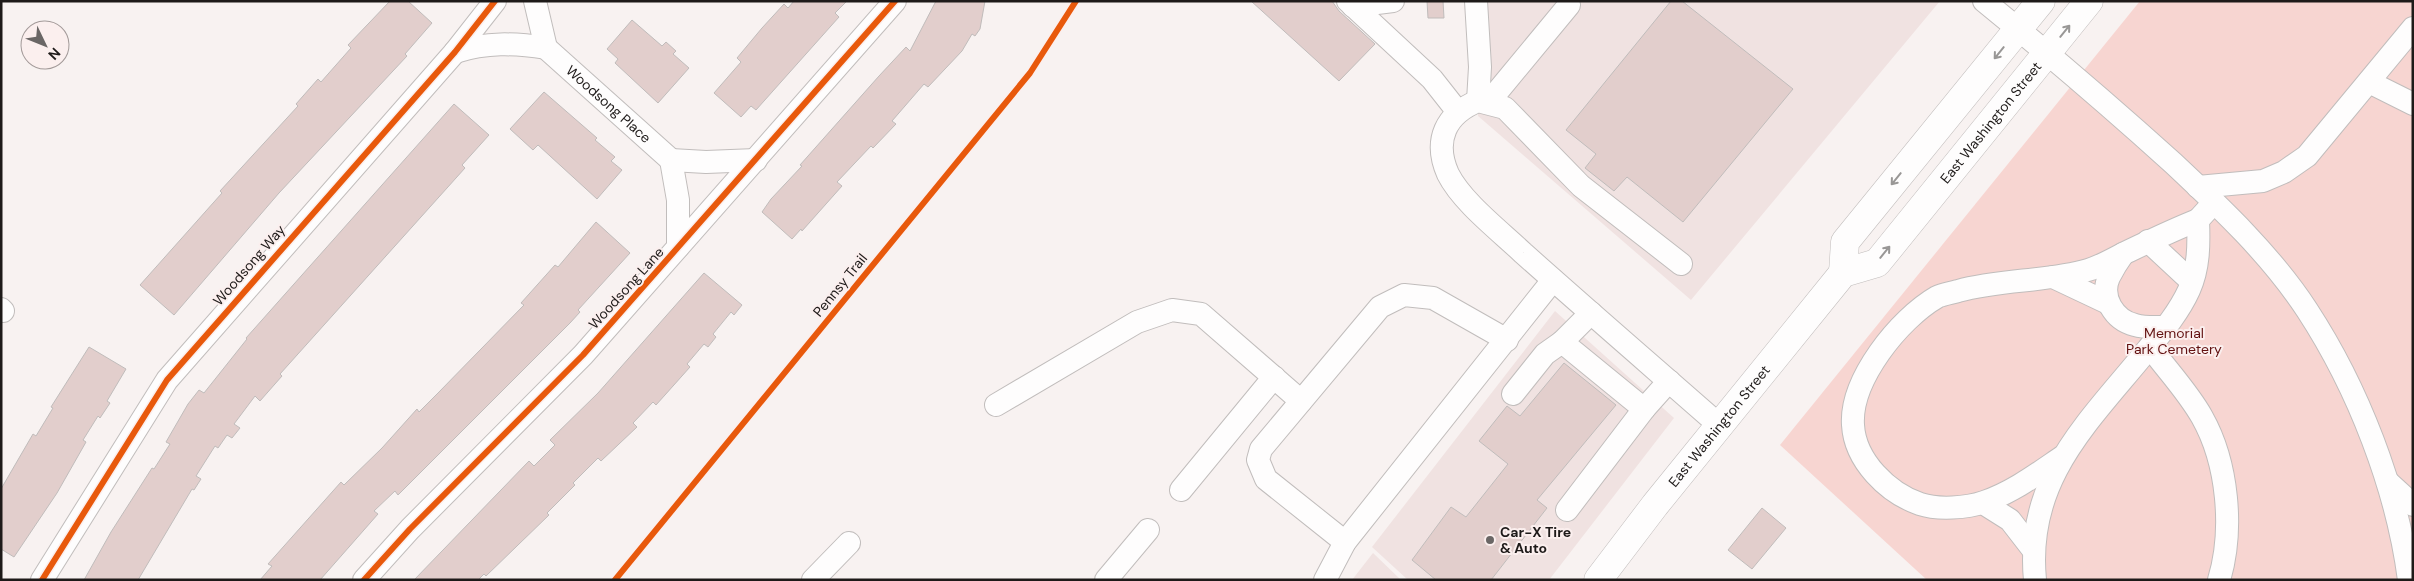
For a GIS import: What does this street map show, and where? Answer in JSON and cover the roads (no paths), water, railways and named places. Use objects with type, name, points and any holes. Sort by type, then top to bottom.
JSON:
[{"type":"main road","points":[[1843,273],[1845,242],[2041,1]]},
{"type":"main road","name":"East Washington Street","points":[[1598,580],[1843,273],[1877,263],[2089,1]]},
{"type":"street","points":[[455,52],[478,45],[503,43],[546,48],[535,1]]},
{"type":"street","name":"Woodsong Lane","points":[[364,580],[410,529],[583,355],[895,1]]},
{"type":"street","points":[[1476,1],[1483,102]]},
{"type":"street","points":[[1984,1],[2093,90],[2206,195],[2257,245],[2307,310],[2353,394],[2388,482],[2406,556],[2409,580]]},
{"type":"street","name":"Woodsong Way","points":[[43,575],[167,380],[455,52],[494,2]]},
{"type":"street","points":[[1351,3],[1385,2]]},
{"type":"street","points":[[1351,3],[1432,79],[1458,112]]},
{"type":"street","points":[[1569,5],[1483,102],[1458,112],[1447,124],[1442,140],[1443,157],[1457,188],[1553,280],[1720,425]]},
{"type":"street","points":[[2206,195],[2263,181],[2284,172],[2307,156],[2413,28]]},
{"type":"street","name":"Woodsong Place","points":[[546,48],[671,160]]},
{"type":"street","points":[[2369,82],[2413,104]]},
{"type":"street","points":[[1483,102],[1505,108],[1581,186],[1681,264]]},
{"type":"street","points":[[678,247],[678,200],[671,160],[718,162],[756,160]]},
{"type":"street","points":[[2035,580],[2034,551],[2036,526],[2047,488],[2062,457],[2150,347],[2189,290],[2199,254],[2198,220],[2206,195]]},
{"type":"street","points":[[2062,457],[2021,486],[1983,503],[1952,508],[1921,505],[1892,490],[1872,471],[1856,441],[1853,424],[1858,392],[1875,359],[1904,323],[1938,297],[1973,287],[2053,277],[2090,270],[2198,220]]},
{"type":"street","points":[[2148,242],[2192,281]]},
{"type":"street","points":[[2123,254],[2109,278],[2106,291],[2108,303],[2116,314],[2132,325],[2165,327]]},
{"type":"street","points":[[2053,277],[2108,303]]},
{"type":"street","points":[[1325,580],[1345,542],[1553,280]]},
{"type":"street","points":[[1345,542],[1266,479],[1258,460],[1262,448],[1380,307],[1404,295],[1432,298],[1507,340]]},
{"type":"street","points":[[996,405],[1137,322],[1172,310],[1201,314],[1302,401]]},
{"type":"street","points":[[1513,394],[1545,354],[1562,342],[1591,313]]},
{"type":"street","points":[[1562,342],[1644,410]]},
{"type":"street","points":[[2150,347],[2203,418],[2214,445],[2223,477],[2227,511],[2228,538],[2219,580]]},
{"type":"street","points":[[1181,490],[1274,377]]},
{"type":"street","points":[[1567,510],[1644,410],[1669,381]]},
{"type":"street","points":[[2388,482],[2413,491]]},
{"type":"street","points":[[2388,482],[2413,505]]},
{"type":"street","points":[[1983,503],[2010,520],[2034,551]]},
{"type":"street","points":[[1106,580],[1148,530]]},
{"type":"street","points":[[813,580],[849,543]]},
{"type":"place","name":"Car-X Tire & Auto","points":[[1490,540]]},
{"type":"park label","name":"Memorial Park Cemetery","points":[[2174,342]]}]
